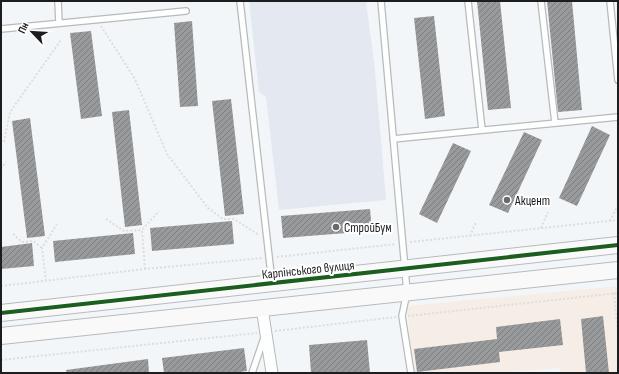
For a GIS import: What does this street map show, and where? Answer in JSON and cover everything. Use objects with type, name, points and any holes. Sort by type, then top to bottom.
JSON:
[{"type":"street","name":"Карпінського вулиця","points":[[1,313],[618,245]]},
{"type":"street","points":[[1,336],[618,270]]},
{"type":"street","points":[[262,308],[272,373]]},
{"type":"lane","points":[[58,1],[60,23]]},
{"type":"lane","points":[[240,1],[272,283]]},
{"type":"lane","points":[[381,1],[407,292],[402,316],[411,373]]},
{"type":"lane","points":[[468,1],[482,130]]},
{"type":"lane","points":[[542,1],[555,123]]},
{"type":"lane","points":[[610,1],[618,80]]},
{"type":"lane","points":[[1,29],[186,11]]},
{"type":"lane","points":[[393,139],[618,117]]},
{"type":"lane","points":[[252,373],[266,332]]},
{"type":"path","points":[[96,19],[135,80],[167,154],[208,208],[222,219],[234,219],[267,240]]},
{"type":"path","points":[[4,142],[10,112],[61,40]]},
{"type":"path","points":[[1,169],[6,162]]},
{"type":"path","points":[[610,221],[618,205]]},
{"type":"path","points":[[106,219],[124,230],[142,230],[159,212]]},
{"type":"path","points":[[541,228],[548,212]]},
{"type":"path","points":[[1,286],[618,220]]},
{"type":"path","points":[[470,236],[476,222]]},
{"type":"path","points":[[46,281],[42,248],[57,224]]},
{"type":"path","points":[[142,230],[145,270]]},
{"type":"path","points":[[13,234],[22,242],[32,241],[42,248]]},
{"type":"path","points":[[614,293],[618,332]]},
{"type":"path","points":[[1,360],[618,293]]},
{"type":"shaded area","points":[[249,1],[366,1],[375,70],[386,200],[279,210],[266,97],[259,92]]},
{"type":"shaded area","points":[[618,286],[618,373],[560,373],[560,368],[497,373],[413,373],[407,306]]},
{"type":"building","points":[[477,1],[500,1],[511,108],[488,110]]},
{"type":"building","points":[[547,1],[572,1],[582,110],[558,112]]},
{"type":"building","points":[[434,16],[445,116],[425,119],[414,18]]},
{"type":"building","points":[[192,21],[198,106],[180,107],[174,23]]},
{"type":"building","points":[[91,31],[102,116],[81,119],[70,33]]},
{"type":"building","points":[[231,99],[244,214],[225,216],[212,101]]},
{"type":"building","points":[[129,110],[142,225],[125,227],[112,112]]},
{"type":"building","points":[[30,118],[45,236],[27,238],[12,121]]},
{"type":"building","points":[[592,126],[610,135],[577,206],[559,198]]},
{"type":"building","points":[[524,132],[542,140],[508,213],[489,205]]},
{"type":"building","points":[[453,143],[471,151],[437,223],[419,214]]},
{"type":"building","points":[[370,209],[372,231],[283,238],[281,216]]},
{"type":"building","points":[[232,221],[234,244],[152,251],[150,228]]},
{"type":"building","points":[[133,233],[135,254],[55,262],[53,241]]},
{"type":"building","points":[[32,243],[34,266],[1,269],[1,247]]},
{"type":"building","points":[[603,316],[609,373],[586,373],[581,319]]},
{"type":"building","points":[[560,319],[563,345],[499,352],[500,362],[417,372],[414,349],[497,339],[496,327]]},
{"type":"building","points":[[367,340],[370,373],[311,373],[309,345]]},
{"type":"building","points":[[244,348],[247,371],[232,373],[164,373],[162,358]]},
{"type":"building","points":[[148,359],[149,373],[67,373],[66,370]]},
{"type":"cycle path","points":[[1,313],[618,245]]},
{"type":"place","name":"Акцент","points":[[507,200]]},
{"type":"place","name":"СтройБум","points":[[336,227]]}]
